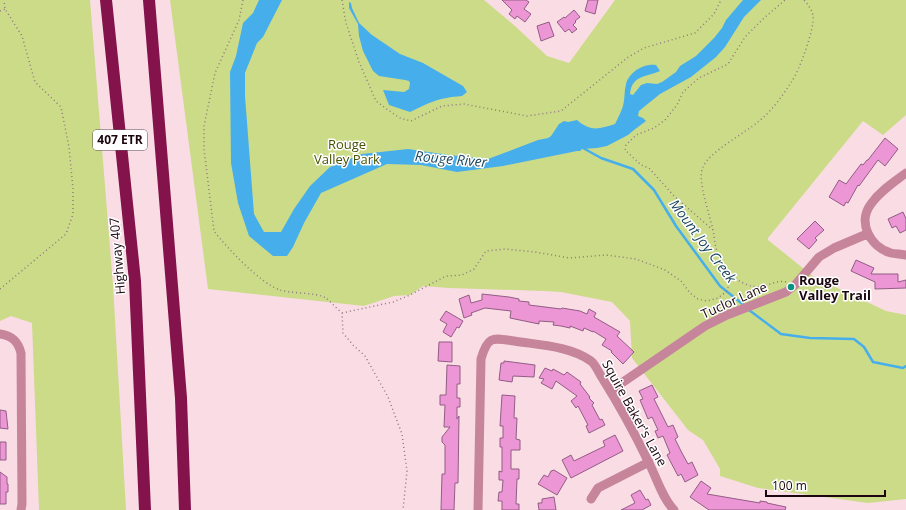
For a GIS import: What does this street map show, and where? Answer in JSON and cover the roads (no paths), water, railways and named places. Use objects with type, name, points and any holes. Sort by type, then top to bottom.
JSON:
[{"type":"highway","name":"Highway 407","points":[[106,0],[135,281],[145,510]]},
{"type":"highway","name":"407 ETR","points":[[149,0],[181,398],[185,510]]},
{"type":"street","points":[[906,173],[879,194],[867,211],[865,222],[867,234],[874,243],[891,253],[906,255]]},
{"type":"street","name":"Tuclor Lane","points":[[610,391],[705,326],[727,315],[786,292],[819,257],[834,248],[867,234]]},
{"type":"street","points":[[0,334],[12,338],[19,344],[21,360],[21,510]]},
{"type":"street","name":"Squire Baker's Lane","points":[[478,510],[482,359],[484,348],[488,342],[497,338],[553,347],[576,353],[592,361],[649,462],[658,485],[674,510]]},
{"type":"street","points":[[591,499],[598,488],[649,462]]},
{"type":"water","name":"Rouge River","points":[[259,0],[282,0],[263,37],[257,43],[245,73],[245,96],[254,214],[264,232],[281,232],[294,209],[310,186],[330,167],[362,154],[408,149],[488,159],[538,140],[548,138],[559,124],[564,121],[568,122],[577,120],[591,128],[600,128],[615,124],[623,106],[626,84],[634,72],[647,65],[656,65],[660,71],[637,80],[631,88],[630,94],[633,95],[641,85],[647,83],[657,84],[662,82],[676,72],[680,66],[696,56],[714,38],[726,20],[743,0],[761,0],[744,17],[725,47],[716,57],[691,77],[660,94],[639,111],[638,116],[646,121],[628,135],[607,146],[582,149],[580,151],[503,166],[457,172],[421,165],[387,164],[321,193],[287,256],[273,256],[249,236],[238,203],[231,163],[230,72],[236,56],[243,23],[253,13]]},
{"type":"water","points":[[349,2],[351,3],[359,23],[372,35],[400,54],[423,63],[463,86],[467,92],[462,96],[435,101],[410,112],[389,105],[383,90],[404,92],[409,89],[410,83],[409,81],[405,80],[379,76],[373,71],[363,51],[359,36],[358,24],[349,8]]},
{"type":"waterway","name":"Mount Joy Creek","points":[[583,148],[601,158],[633,169],[654,190],[676,226],[720,286],[745,306]]},
{"type":"waterway","name":"Mount Joy Creek","points":[[749,310],[781,334],[810,338],[854,339],[864,347],[873,362],[903,368],[906,366]]},
{"type":"place","name":"Rouge Valley Trail","points":[[791,287]]},
{"type":"park label","name":"Rouge Valley Park","points":[[347,152]]}]
